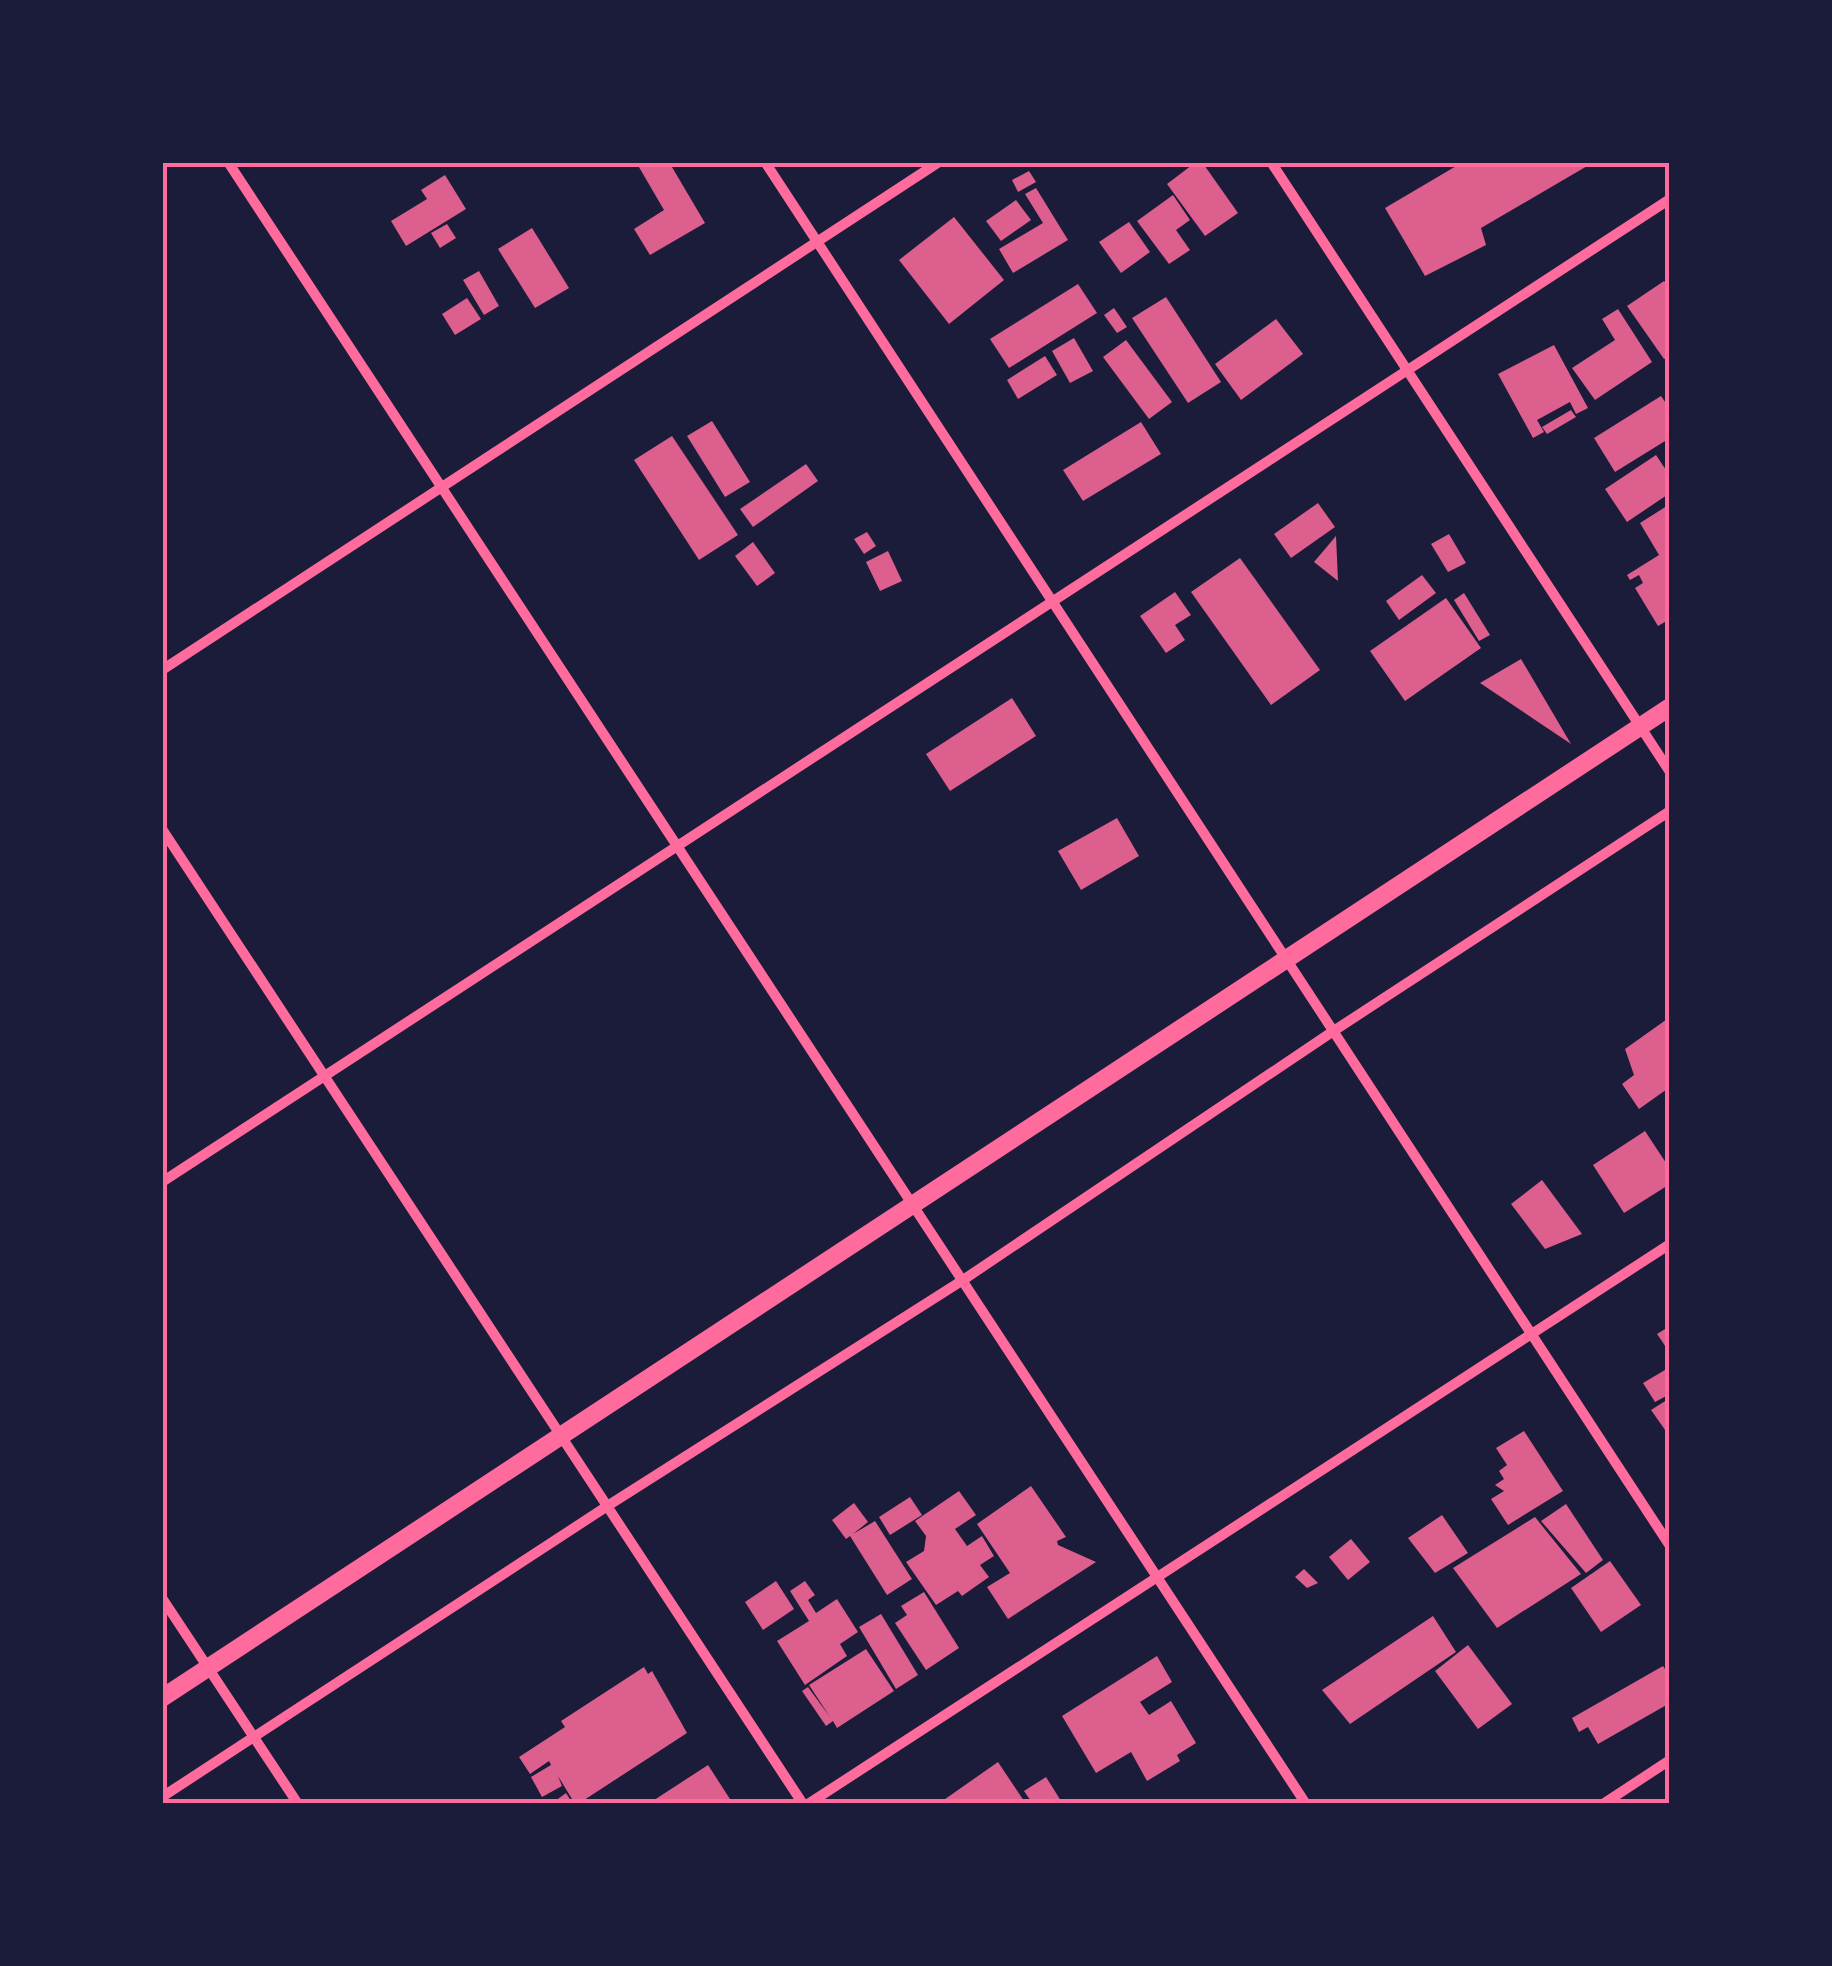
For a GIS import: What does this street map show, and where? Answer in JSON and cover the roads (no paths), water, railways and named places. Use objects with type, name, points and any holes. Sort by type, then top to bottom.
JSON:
[{"type":"street","points":[[228,162],[1306,1804]]},
{"type":"street","points":[[765,162],[1670,1546]]},
{"type":"street","points":[[162,670],[940,162]]},
{"type":"street","points":[[1271,162],[1670,772]]},
{"type":"street","points":[[162,1182],[1670,200]]},
{"type":"street","points":[[162,1698],[1670,707]]},
{"type":"street","points":[[162,1797],[962,1280],[1670,811]]},
{"type":"street","points":[[162,830],[806,1804],[1670,1244]]},
{"type":"street","points":[[162,1598],[298,1804]]},
{"type":"street","points":[[1603,1804],[1670,1760]]}]
